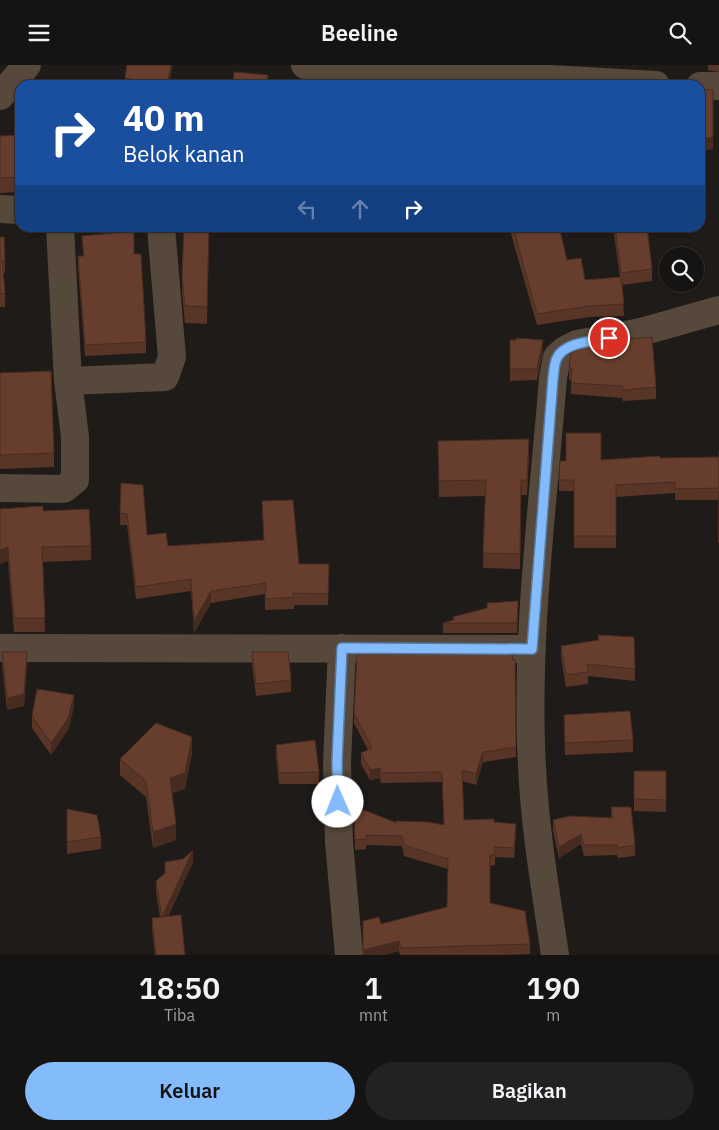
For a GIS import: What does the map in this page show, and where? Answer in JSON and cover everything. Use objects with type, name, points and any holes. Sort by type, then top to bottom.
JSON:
[{"type":"street","points":[[0,96],[27,65]]},
{"type":"street","points":[[305,65],[568,80]]},
{"type":"street","points":[[705,86],[719,87]]},
{"type":"street","points":[[0,209],[15,210]]},
{"type":"street","points":[[0,488],[64,489],[75,479],[74,437],[68,381],[60,232]]},
{"type":"street","points":[[68,381],[165,377],[172,357],[161,232]]},
{"type":"street","points":[[555,955],[539,846],[532,766],[532,649],[553,378],[557,357],[565,350],[578,345],[641,332],[719,310]]},
{"type":"street","points":[[0,648],[532,649]]},
{"type":"street","points":[[342,648],[337,762],[339,842],[349,955]]},
{"type":"building","points":[[127,65],[171,65],[168,80],[125,78]]},
{"type":"building","points":[[234,72],[268,75],[268,80],[233,80]]},
{"type":"building","points":[[705,90],[713,90],[713,137],[705,139]]},
{"type":"building","points":[[15,135],[15,177],[0,178],[0,136]]},
{"type":"building","points":[[134,232],[134,254],[141,254],[146,342],[85,345],[78,256],[84,256],[82,236]]},
{"type":"building","points":[[184,232],[209,232],[207,307],[185,306],[182,276]]},
{"type":"building","points":[[514,232],[560,232],[567,260],[581,258],[585,280],[621,277],[624,304],[589,306],[537,314]]},
{"type":"building","points":[[616,232],[648,232],[652,269],[621,273]]},
{"type":"building","points":[[0,237],[4,237],[5,260],[2,260],[5,293],[0,294]]},
{"type":"building","points":[[652,337],[656,387],[623,390],[622,386],[571,383],[572,368],[569,368],[571,353],[582,347],[602,343],[619,344],[618,340]]},
{"type":"building","points":[[516,338],[543,340],[537,369],[510,369],[510,340],[516,340]]},
{"type":"building","points":[[51,371],[54,453],[0,455],[0,373]]},
{"type":"building","points":[[566,433],[601,433],[601,460],[659,456],[660,458],[719,457],[719,488],[675,489],[675,482],[616,485],[616,536],[574,536],[574,480],[559,480],[560,461],[566,461]]},
{"type":"building","points":[[529,439],[527,480],[521,480],[520,554],[483,553],[486,480],[439,481],[438,441]]},
{"type":"building","points":[[121,483],[143,485],[147,535],[166,533],[168,546],[264,540],[262,501],[293,500],[299,564],[329,564],[328,594],[293,593],[294,597],[265,599],[266,583],[211,591],[194,621],[191,579],[136,587],[127,514],[120,513]]},
{"type":"building","points":[[719,491],[719,531],[718,531]]},
{"type":"building","points":[[43,506],[43,511],[89,509],[91,546],[42,547],[45,618],[14,618],[8,547],[0,550],[0,509]]},
{"type":"building","points":[[518,601],[517,623],[443,623],[454,620],[453,617],[487,608],[487,603]]},
{"type":"building","points":[[598,635],[634,637],[635,669],[587,664],[588,672],[566,675],[561,646],[599,640]]},
{"type":"building","points":[[2,652],[27,652],[24,694],[7,698]]},
{"type":"building","points":[[252,652],[288,652],[291,680],[256,684]]},
{"type":"building","points":[[357,654],[513,654],[512,659],[515,659],[516,747],[483,752],[476,774],[462,770],[464,820],[494,819],[494,822],[516,824],[514,848],[494,847],[495,855],[490,855],[490,903],[525,911],[530,944],[401,948],[399,941],[363,950],[363,921],[379,917],[381,924],[447,907],[448,859],[404,845],[402,836],[366,835],[366,839],[355,840],[354,816],[359,815],[364,810],[397,823],[396,821],[428,822],[444,825],[442,772],[381,773],[380,768],[370,770],[361,753],[372,748],[354,713]]},
{"type":"building","points":[[37,689],[74,695],[68,718],[51,743],[32,716]]},
{"type":"building","points":[[630,711],[633,740],[565,743],[564,715]]},
{"type":"building","points":[[156,723],[192,737],[185,773],[170,778],[176,824],[153,832],[146,781],[120,759]]},
{"type":"building","points":[[315,740],[319,772],[279,773],[276,745]]},
{"type":"building","points":[[634,771],[666,771],[666,800],[634,799]]},
{"type":"building","points":[[611,807],[631,807],[635,845],[618,848],[617,845],[584,845],[581,834],[559,847],[553,820],[570,816],[613,818]]},
{"type":"building","points":[[67,809],[97,815],[101,837],[67,842]]},
{"type":"building","points":[[193,850],[162,917],[156,881],[165,873],[165,862],[183,859]]},
{"type":"building","points":[[181,915],[185,955],[156,955],[152,918]]},
{"type":"route","points":[[338,802],[337,762],[342,648],[532,649],[553,378],[557,357],[565,350],[578,345],[609,338]]}]
